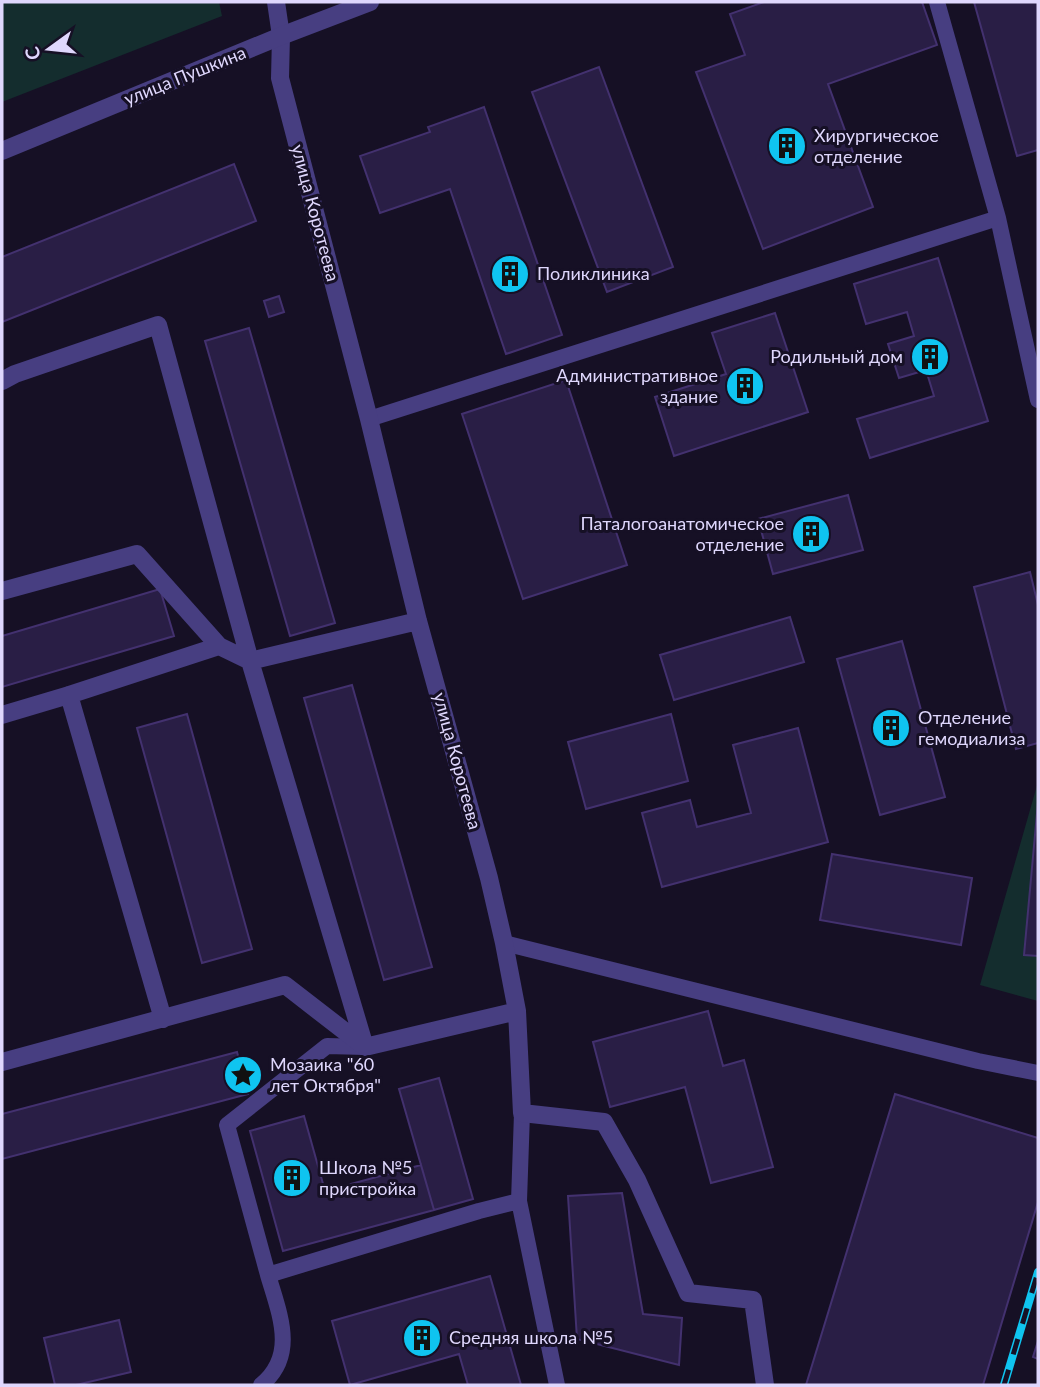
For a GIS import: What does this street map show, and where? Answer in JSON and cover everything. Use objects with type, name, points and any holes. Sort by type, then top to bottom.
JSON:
[{"type":"street","name":"улица Коротеева","points":[[276,2],[281,36],[280,78],[369,419],[418,621],[489,878],[504,943],[517,1012],[522,1113]]},
{"type":"street","name":"улица Пушкина","points":[[2,151],[370,2]]},
{"type":"street","points":[[2,381],[15,374],[158,325],[250,661],[365,1047]]},
{"type":"street","points":[[2,592],[137,554],[219,646],[250,661],[418,621]]},
{"type":"street","points":[[2,715],[219,646]]},
{"type":"street","points":[[69,695],[163,1019]]},
{"type":"street","points":[[2,1062],[285,985],[365,1047]]},
{"type":"street","points":[[365,1047],[517,1012]]},
{"type":"street","points":[[522,1113],[604,1122],[637,1180],[688,1293],[753,1300],[765,1385]]},
{"type":"lane","points":[[937,2],[998,218],[1038,400]]},
{"type":"lane","points":[[369,419],[998,218]]},
{"type":"lane","points":[[504,943],[978,1061],[1038,1073]]},
{"type":"lane","points":[[261,1385],[281,1362],[283,1331],[227,1125],[327,1046],[365,1047]]},
{"type":"lane","points":[[522,1113],[519,1201],[557,1385]]},
{"type":"lane","points":[[268,1275],[519,1201]]},
{"type":"green space","points":[[2,2],[219,2],[222,16],[2,102]]},
{"type":"green space","points":[[1038,782],[1038,1001],[980,985]]},
{"type":"building","name":"Хирургическое отделение","points":[[764,2],[922,2],[937,45],[828,84],[873,207],[763,249],[696,72],[745,55],[730,14]]},
{"type":"building","points":[[974,2],[1038,2],[1038,150],[1017,156]]},
{"type":"building","name":"Поликлиника","points":[[599,67],[673,267],[607,292],[532,92]]},
{"type":"building","name":"Поликлиника","points":[[484,107],[562,335],[506,354],[450,189],[380,213],[360,156],[430,132],[428,127]]},
{"type":"building","points":[[234,164],[256,221],[2,322],[2,257]]},
{"type":"building","name":"Родильный дом","points":[[938,258],[988,421],[870,458],[857,419],[934,396],[926,370],[899,378],[888,344],[914,336],[907,312],[866,324],[854,284]]},
{"type":"building","points":[[279,296],[284,312],[269,317],[264,301]]},
{"type":"building","name":"Административное здание","points":[[775,313],[808,412],[674,456],[655,397],[726,374],[712,333]]},
{"type":"building","points":[[249,328],[335,623],[290,636],[205,341]]},
{"type":"building","points":[[566,380],[627,565],[523,599],[462,414]]},
{"type":"building","name":"Паталогоанатомическое отделение","points":[[848,495],[863,550],[773,574],[758,519]]},
{"type":"building","points":[[1030,572],[1038,605],[1038,743],[1016,749],[974,587]]},
{"type":"building","points":[[160,589],[174,636],[2,687],[2,636]]},
{"type":"building","points":[[790,617],[804,662],[674,700],[660,655]]},
{"type":"building","name":"Отделение гемодиализа","points":[[902,641],[945,797],[880,815],[837,659]]},
{"type":"building","points":[[352,685],[432,967],[384,980],[304,698]]},
{"type":"building","points":[[187,714],[252,949],[202,963],[137,728]]},
{"type":"building","points":[[671,714],[688,781],[586,809],[568,742]]},
{"type":"building","points":[[798,728],[828,842],[662,887],[642,813],[690,800],[697,827],[751,813],[733,745]]},
{"type":"building","points":[[1038,802],[1038,956],[1024,955]]},
{"type":"building","points":[[832,854],[972,878],[961,945],[820,920]]},
{"type":"building","points":[[708,1011],[723,1066],[744,1060],[773,1167],[711,1183],[685,1087],[610,1107],[593,1042]]},
{"type":"building","points":[[237,1052],[248,1094],[2,1159],[2,1114]]},
{"type":"building","points":[[439,1078],[473,1199],[434,1210],[399,1089]]},
{"type":"building","points":[[895,1094],[1038,1138],[1038,1202],[983,1385],[806,1385]]},
{"type":"building","name":"Школа №5 пристройка","points":[[304,1116],[325,1191],[421,1165],[434,1210],[283,1251],[250,1131]]},
{"type":"building","points":[[622,1193],[643,1314],[682,1318],[679,1365],[577,1339],[568,1196]]},
{"type":"building","name":"Средняя школа №5","points":[[490,1276],[521,1385],[468,1385],[459,1354],[350,1385],[332,1321]]},
{"type":"building","points":[[119,1320],[131,1372],[76,1385],[55,1385],[44,1338]]},
{"type":"building","points":[[1038,1341],[1038,1359],[1033,1357]]},
{"type":"railway","points":[[1004,1385],[1038,1272]]},
{"type":"place","name":"Хирургическое отделение","points":[[787,146]]},
{"type":"place","name":"Поликлиника","points":[[510,274]]},
{"type":"place","name":"Родильный дом","points":[[930,357]]},
{"type":"place","name":"Административное здание","points":[[745,386]]},
{"type":"place","name":"Паталогоанатомическое отделение","points":[[811,534]]},
{"type":"place","name":"Отделение гемодиализа","points":[[891,728]]},
{"type":"place","name":"Мозаика \"60 лет Октября\"","points":[[243,1075]]},
{"type":"place","name":"Школа №5 пристройка","points":[[292,1178]]},
{"type":"place","name":"Средняя школа №5","points":[[422,1338]]}]
